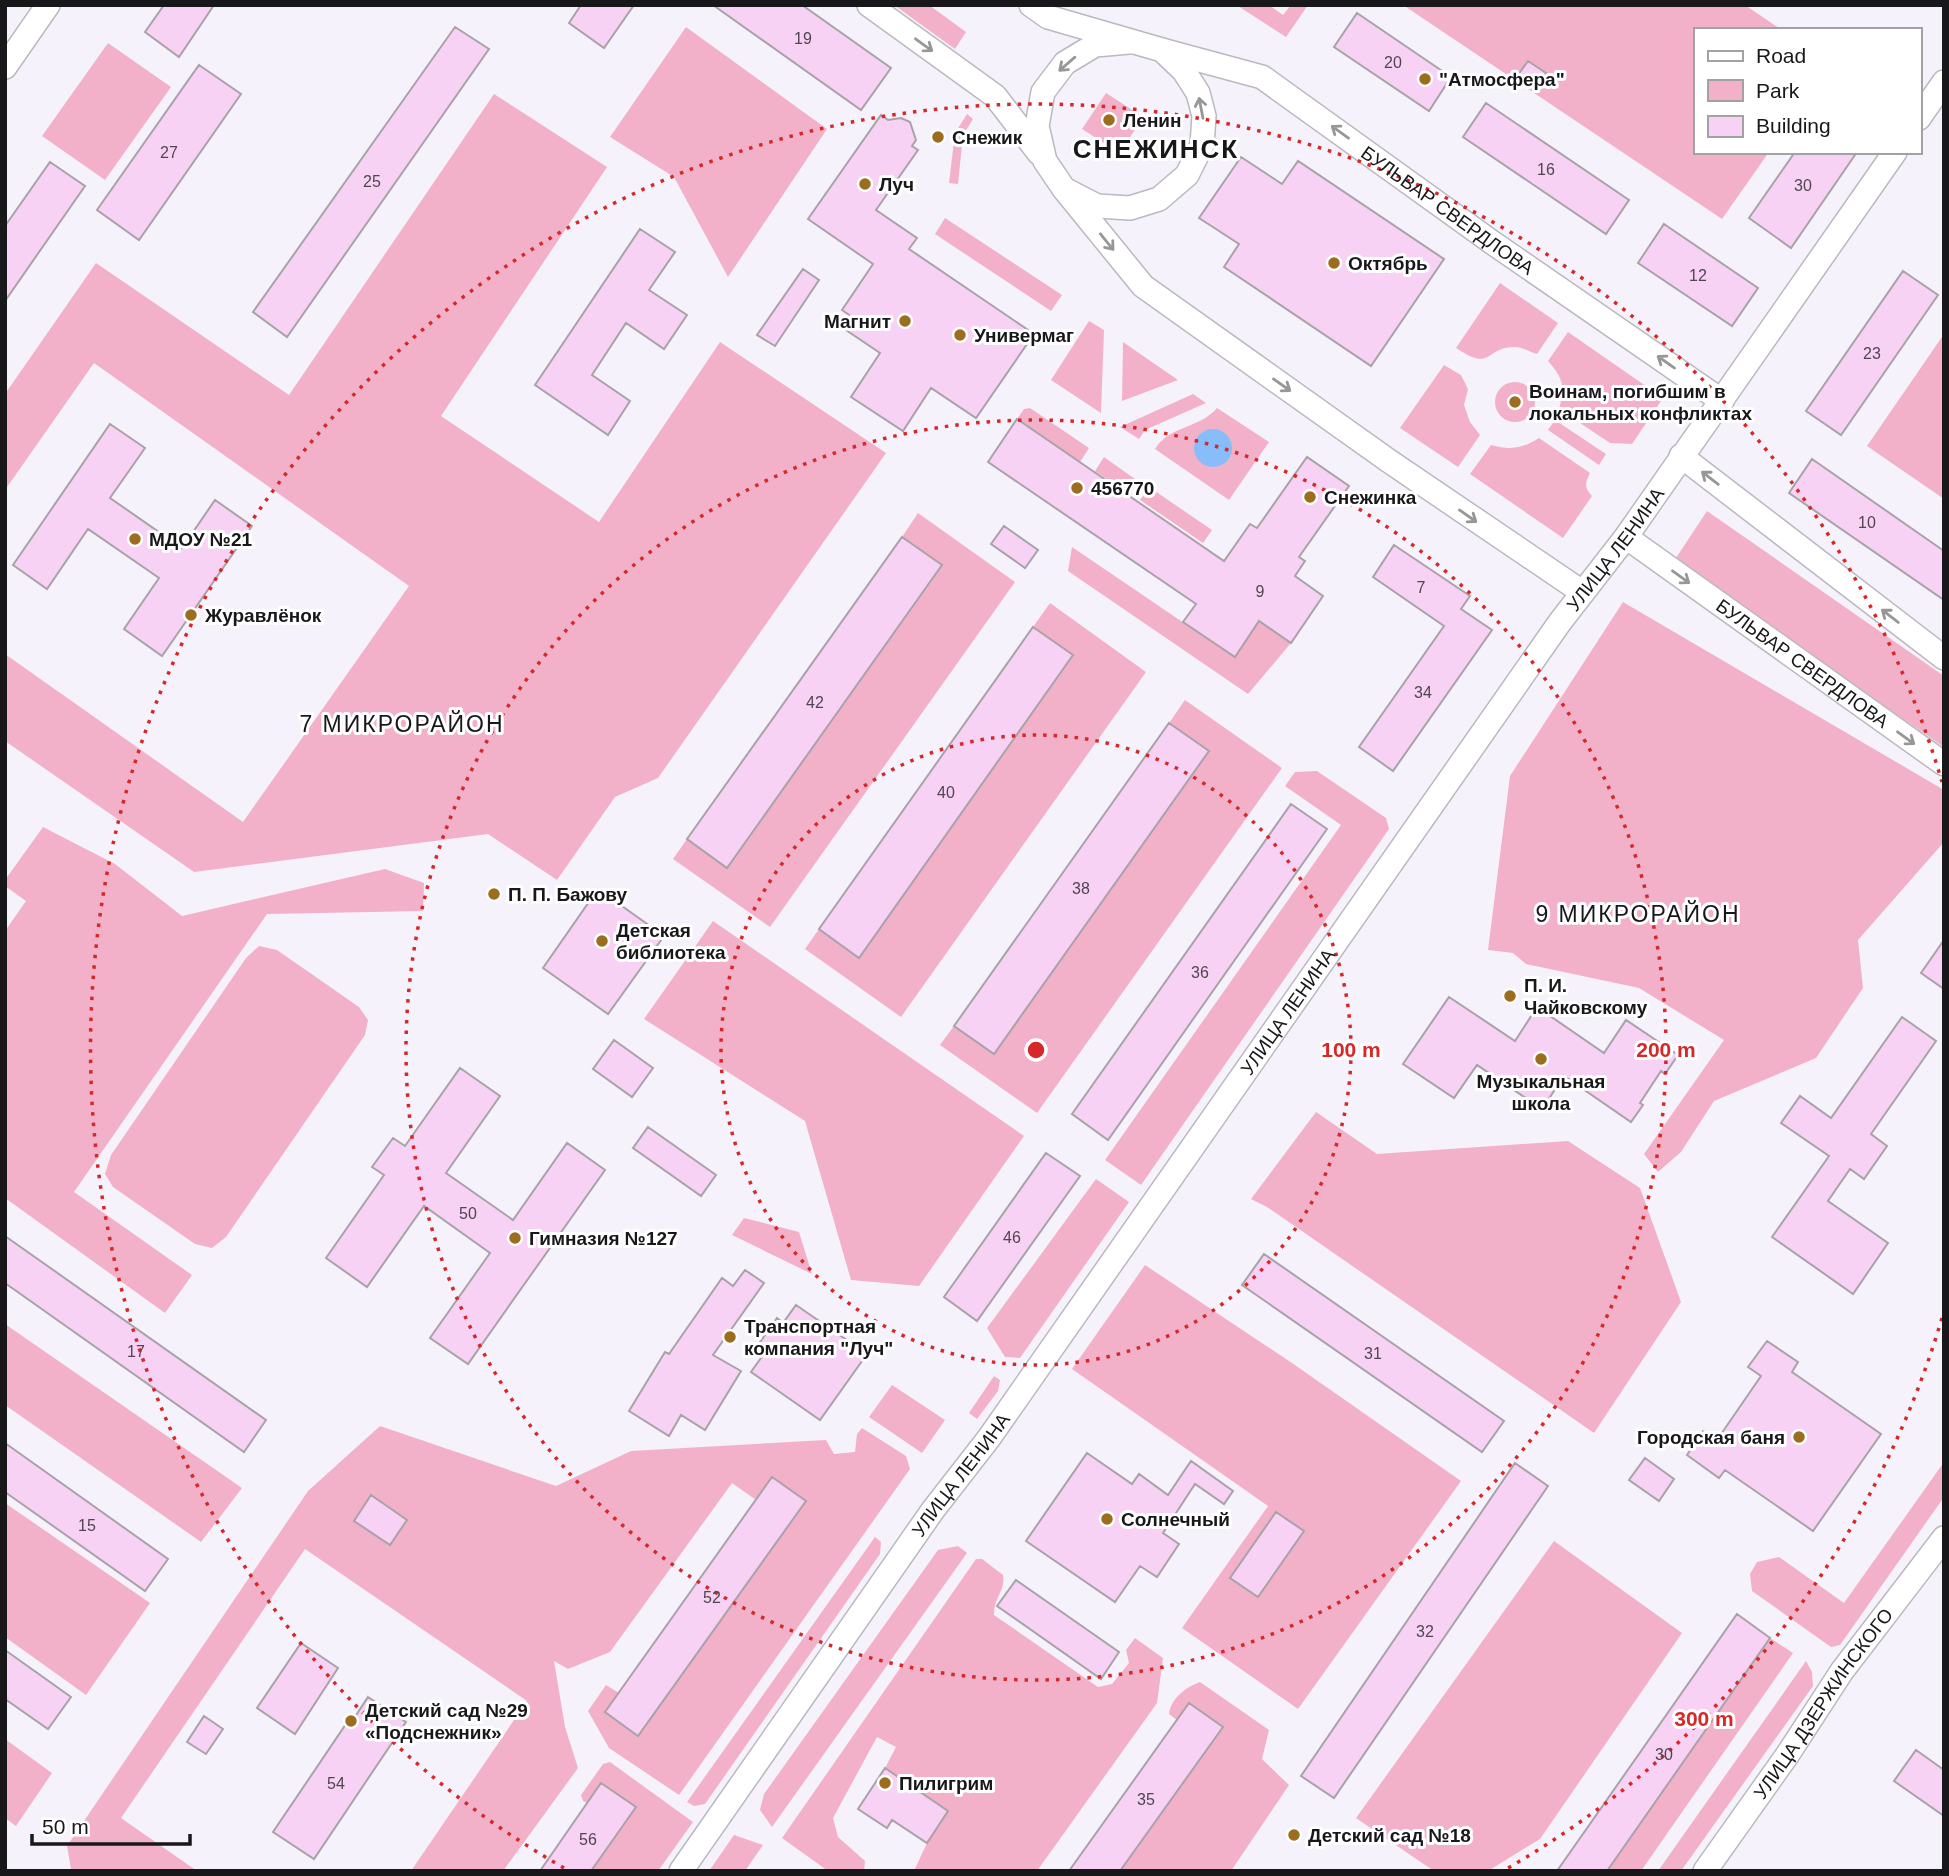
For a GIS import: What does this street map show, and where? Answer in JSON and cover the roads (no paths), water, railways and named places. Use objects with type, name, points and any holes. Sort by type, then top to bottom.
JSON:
[{"type":"street","points":[[5,67],[48,5]]},
{"type":"street","points":[[869,5],[995,96],[1064,189],[1143,286],[1389,461],[1582,592]]},
{"type":"street","points":[[1031,5],[1048,17],[1161,50],[1184,71],[1198,93],[1204,116],[1202,145],[1188,175],[1159,199],[1130,208],[1097,206],[1064,189]]},
{"type":"street","points":[[1045,161],[1037,126],[1043,92],[1065,63],[1095,45],[1129,42]]},
{"type":"street","name":"БУЛЬВАР СВЕРДЛОВА","points":[[1161,50],[1262,77],[1493,243],[1722,401]]},
{"type":"street","points":[[1921,115],[1944,82]]},
{"type":"street","name":"УЛИЦА ЛЕНИНА","points":[[681,1871],[933,1510],[989,1438],[1151,1203],[1582,592],[1626,537],[1894,154]]},
{"type":"street","points":[[1681,456],[1944,658]]},
{"type":"street","name":"БУЛЬВАР СВЕРДЛОВА","points":[[1626,537],[1944,764]]},
{"type":"street","name":"УЛИЦА ДЗЕРЖИНСКОГО","points":[[1705,1871],[1788,1754],[1842,1671],[1944,1538]]},
{"type":"water","points":[[1213,429],[1227,434],[1232,448],[1227,462],[1213,467],[1199,462],[1194,448],[1199,434]]},
{"type":"place","name":"\"Атмосфера\"","points":[[1425,79]]},
{"type":"place","name":"Ленин","points":[[1109,120]]},
{"type":"place","name":"Снежик","points":[[938,137]]},
{"type":"place","name":"Луч","points":[[865,184]]},
{"type":"place","name":"Октябрь","points":[[1334,263]]},
{"type":"place","name":"Магнит","points":[[905,321]]},
{"type":"place","name":"Универмаг","points":[[960,335]]},
{"type":"place","name":"Воинам, погибшим в локальных конфликтах","points":[[1515,402]]},
{"type":"place","name":"456770","points":[[1077,488]]},
{"type":"place","name":"Снежинка","points":[[1310,497]]},
{"type":"place","name":"МДОУ №21","points":[[135,539]]},
{"type":"place","name":"Журавлёнок","points":[[191,615]]},
{"type":"place","name":"П. П. Бажову","points":[[494,894]]},
{"type":"place","name":"Детская библиотека","points":[[602,941]]},
{"type":"place","name":"П. И. Чайковскому","points":[[1510,996]]},
{"type":"place","name":"Музыкальная школа","points":[[1541,1059]]},
{"type":"place","name":"Гимназия №127","points":[[515,1238]]},
{"type":"place","name":"Транспортная компания \"Луч\"","points":[[730,1337]]},
{"type":"place","name":"Городская баня","points":[[1799,1437]]},
{"type":"place","name":"Солнечный","points":[[1107,1519]]},
{"type":"place","name":"Детский сад №29 «Подснежник»","points":[[351,1721]]},
{"type":"place","name":"Пилигрим","points":[[885,1783]]},
{"type":"place","name":"Детский сад №18","points":[[1294,1835]]},
{"type":"district","name":"СНЕЖИНСК","points":[[1156,149]]},
{"type":"district","name":"7 МИКРОРАЙОН","points":[[402,724]]},
{"type":"district","name":"9 МИКРОРАЙОН","points":[[1638,914]]}]
